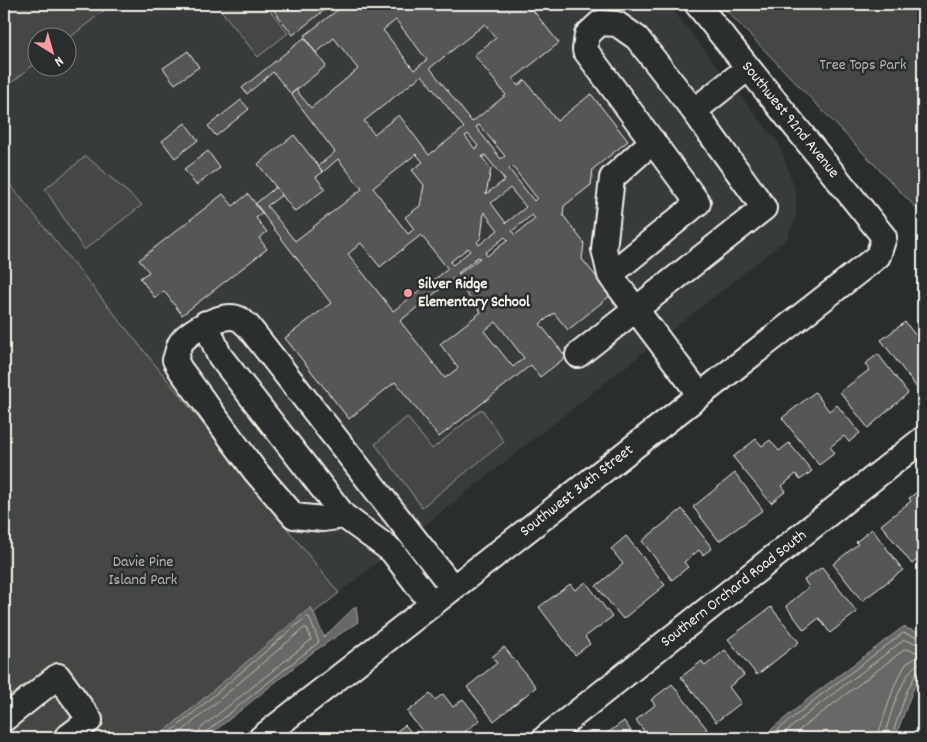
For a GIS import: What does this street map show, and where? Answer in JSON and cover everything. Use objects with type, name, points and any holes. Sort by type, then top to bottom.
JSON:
[{"type":"street","name":"Southwest 92nd Avenue","points":[[696,4],[884,236]]},
{"type":"street","points":[[578,355],[635,308],[764,208],[694,111],[636,38],[617,24],[600,23],[587,35],[585,50],[698,203],[610,275]]},
{"type":"street","points":[[694,111],[748,68]]},
{"type":"street","points":[[653,141],[612,178],[604,248],[610,275],[700,395]]},
{"type":"street","name":"Southwest 36th Street","points":[[261,738],[878,256],[884,236]]},
{"type":"street","points":[[344,516],[323,519],[294,516],[255,471],[180,369],[175,360],[180,344],[206,323],[229,316],[239,318],[248,326],[453,588]]},
{"type":"street","points":[[206,323],[219,355],[344,516],[392,551],[432,604]]},
{"type":"street","name":"Southern Orchard Road South","points":[[545,738],[923,439]]},
{"type":"street","points":[[4,719],[58,676],[90,720],[66,738]]},
{"type":"shaded area","name":"Silver Ridge Elementary School","points":[[112,4],[668,4],[779,144],[796,192],[796,218],[787,239],[339,593],[4,177],[4,89],[28,69],[28,78],[78,78],[78,31]]},
{"type":"green space","points":[[4,4],[112,4],[78,31],[78,28],[28,28],[28,69],[4,89]]},
{"type":"green space","points":[[216,4],[265,4],[288,33],[258,57]]},
{"type":"green space","name":"Tree Tops Park","points":[[923,4],[923,215],[721,5]]},
{"type":"green space","points":[[86,156],[142,205],[84,250],[45,189]]},
{"type":"green space","name":"Davie Pine Island Park","points":[[4,177],[339,593],[156,738],[4,738]]},
{"type":"green space","points":[[482,409],[504,442],[422,507],[375,444],[407,417],[432,449]]},
{"type":"water","points":[[356,606],[358,622],[313,652],[206,738],[157,738],[311,607],[324,637]]},
{"type":"water","points":[[903,627],[923,634],[923,671],[912,692],[895,738],[761,738],[814,694]]},
{"type":"building","points":[[269,4],[332,4],[293,35]]},
{"type":"building","points":[[345,4],[431,4],[436,10],[444,4],[528,4],[559,43],[513,79],[518,86],[525,80],[557,121],[591,94],[628,141],[593,169],[591,185],[564,206],[563,215],[584,243],[582,259],[611,295],[568,330],[554,313],[540,324],[566,357],[540,377],[531,365],[439,437],[395,382],[349,419],[285,338],[331,303],[255,204],[276,187],[282,195],[267,206],[295,241],[362,189],[338,159],[323,172],[318,166],[335,152],[291,94],[296,90],[311,108],[358,69],[334,38],[316,53],[304,36]],"holes":[[[396,20],[427,60],[414,70],[383,30]],[[485,24],[496,38],[474,55],[506,95],[472,122],[430,68]],[[422,75],[464,128],[429,155],[399,115],[374,134],[364,121]],[[479,125],[505,156],[501,159],[476,127]],[[468,134],[478,146],[475,149],[465,136]],[[416,154],[423,162],[412,170],[424,185],[420,206],[405,217],[414,229],[408,234],[373,188]],[[485,155],[505,180],[486,194],[491,169],[482,157]],[[512,166],[537,198],[534,201],[509,169]],[[510,188],[526,207],[506,223],[491,203]],[[484,212],[498,230],[479,245],[477,242],[481,238]],[[532,215],[535,219],[515,235],[512,231]],[[421,235],[448,269],[393,311],[348,254],[361,243],[380,267]],[[505,237],[508,240],[487,256],[485,253]],[[468,248],[470,251],[453,265],[450,262]],[[478,257],[480,258],[459,274],[458,273]],[[454,278],[481,312],[440,344],[458,368],[445,378],[400,321]],[[496,322],[524,358],[513,367],[484,331]]]},
{"type":"building","points":[[304,38],[326,66],[291,94],[273,72],[247,94],[242,88]]},
{"type":"building","points":[[188,51],[199,67],[175,84],[163,68]]},
{"type":"building","points":[[241,100],[249,109],[216,136],[208,126]]},
{"type":"building","points":[[185,123],[198,140],[175,158],[162,141]]},
{"type":"building","points":[[294,135],[323,172],[316,177],[325,189],[295,212],[258,164]]},
{"type":"building","points":[[208,151],[220,168],[196,185],[184,169]]},
{"type":"building","points":[[223,194],[233,206],[248,194],[263,213],[256,218],[267,232],[259,238],[267,249],[182,315],[164,291],[155,298],[140,278],[149,272],[139,260]]},
{"type":"building","points":[[905,322],[920,341],[923,339],[923,383],[917,388],[881,340]]},
{"type":"building","points":[[878,354],[908,393],[868,428],[840,392],[869,370],[865,364]]},
{"type":"building","points":[[815,392],[829,411],[837,405],[860,433],[849,442],[844,436],[830,447],[835,453],[819,465],[782,418]]},
{"type":"building","points":[[756,439],[762,446],[770,440],[779,451],[789,443],[812,471],[800,480],[796,474],[782,486],[786,491],[771,503],[733,457]]},
{"type":"building","points":[[735,473],[763,510],[719,541],[693,507]]},
{"type":"building","points":[[920,490],[923,494],[923,555],[912,564],[881,525],[911,501],[909,498]]},
{"type":"building","points":[[682,509],[712,548],[703,555],[699,550],[684,562],[688,567],[672,580],[642,541]]},
{"type":"building","points":[[872,529],[903,570],[862,601],[833,564],[858,544],[856,542]]},
{"type":"building","points":[[626,536],[665,585],[623,619],[596,586],[623,564],[611,549]]},
{"type":"building","points":[[822,567],[857,612],[830,633],[819,618],[804,630],[786,606],[809,587],[804,580]]},
{"type":"building","points":[[586,582],[612,617],[585,637],[590,644],[575,655],[539,607],[570,584],[575,590]]},
{"type":"building","points":[[771,607],[799,642],[757,675],[728,639]]},
{"type":"building","points":[[504,647],[536,687],[494,721],[467,687],[497,663],[492,657]]},
{"type":"building","points":[[725,650],[744,675],[729,687],[741,703],[716,722],[681,677],[702,661],[705,666]]},
{"type":"building","points":[[672,684],[707,729],[695,738],[674,738],[670,734],[665,738],[649,738],[636,720],[655,705],[651,700]]},
{"type":"building","points":[[430,694],[435,700],[443,694],[453,707],[463,699],[480,720],[457,738],[428,738],[407,712]]},
{"type":"building","points":[[624,721],[636,738],[609,738],[606,734]]},
{"type":"building","points":[[405,725],[416,738],[401,738],[397,731]]},
{"type":"place","name":"Silver Ridge Elementary School","points":[[408,293]]}]
